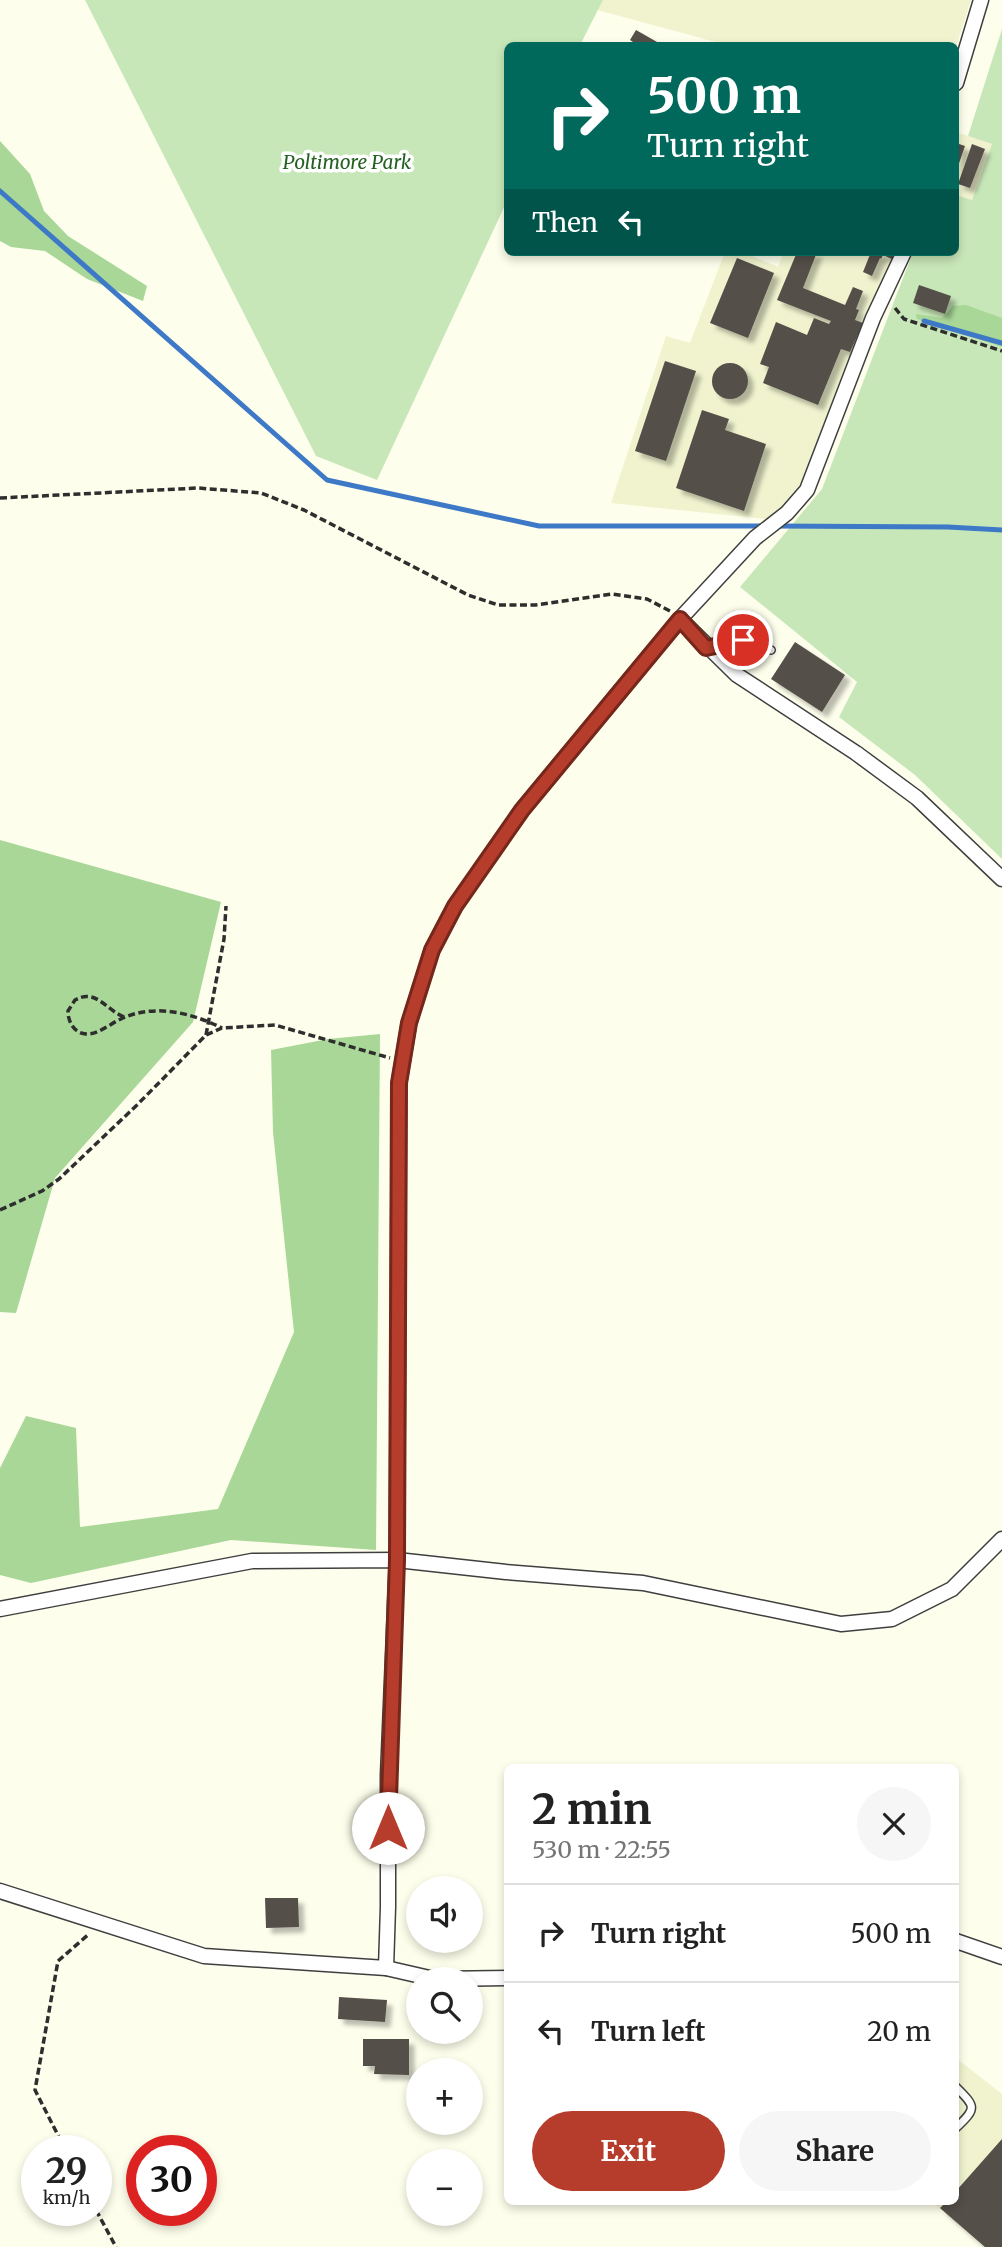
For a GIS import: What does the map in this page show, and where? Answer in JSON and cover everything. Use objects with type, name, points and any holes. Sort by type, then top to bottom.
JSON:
[{"type":"street","points":[[959,73],[981,0]]},
{"type":"street","points":[[386,1968],[388,1775],[397,1560],[399,1097],[409,1023],[432,950],[455,906],[522,810],[680,619],[755,538],[787,513],[807,490],[873,318],[902,256]]},
{"type":"street","points":[[680,619],[706,648],[737,675],[856,753],[917,797],[1002,879]]},
{"type":"street","points":[[0,1609],[253,1561],[397,1560],[643,1583],[841,1624],[892,1619],[952,1589],[1002,1539]]},
{"type":"street","points":[[0,1892],[204,1956],[386,1968],[406,1972]]},
{"type":"street","points":[[959,1942],[1002,1957]]},
{"type":"street","points":[[483,1978],[504,1978]]},
{"type":"lane","points":[[706,648],[743,640],[757,642],[771,650]]},
{"type":"lane","points":[[959,2090],[973,2107],[971,2114],[959,2125]]},
{"type":"path","points":[[884,296],[904,319],[1002,351]]},
{"type":"path","points":[[0,498],[198,488],[261,493],[304,510],[468,595],[498,605],[535,605],[612,594],[647,599],[666,607],[680,619]]},
{"type":"path","points":[[206,1035],[224,939],[226,906]]},
{"type":"path","points":[[124,1017],[114,1013],[94,996],[88,995],[75,1000],[68,1011],[68,1018],[75,1029],[87,1034],[141,1012],[172,1011],[188,1014],[222,1028]]},
{"type":"path","points":[[0,1210],[41,1191],[59,1179],[206,1035],[222,1028],[275,1025],[402,1062]]},
{"type":"path","points":[[58,2135],[35,2090],[58,1961],[101,1923]]},
{"type":"path","points":[[105,2226],[116,2247]]},
{"type":"green space","name":"Poltimore Park","points":[[85,0],[603,0],[582,42],[504,42],[504,207],[377,480],[316,456]]},
{"type":"green space","points":[[603,0],[971,0],[958,42],[716,42],[597,10]]},
{"type":"green space","points":[[1002,29],[1002,859],[915,775],[839,717],[857,682],[740,587],[822,489],[911,256],[959,256],[959,196],[972,200],[992,144],[968,136]]},
{"type":"green space","points":[[959,133],[992,144],[972,200],[959,196]]},
{"type":"green space","points":[[0,141],[30,174],[44,211],[68,236],[147,286],[143,301],[87,279],[45,251],[11,247],[0,241]]},
{"type":"green space","points":[[723,256],[752,256],[778,267],[782,256],[898,256],[806,487],[775,520],[611,503],[666,336],[690,343]]},
{"type":"green space","points":[[966,305],[1002,318],[1002,347],[917,319],[916,314],[942,318],[953,306]]},
{"type":"green space","points":[[0,840],[221,902],[193,1022],[55,1178],[16,1313],[0,1312]]},
{"type":"green space","points":[[380,1034],[376,1550],[231,1540],[31,1583],[0,1575],[0,1468],[26,1416],[76,1428],[80,1527],[218,1509],[294,1332],[273,1132],[271,1050],[328,1039]]},
{"type":"green space","points":[[959,2060],[1002,2094],[1002,2247],[985,2247],[936,2205],[959,2205]]},
{"type":"building","points":[[636,30],[657,42],[633,42],[630,40]]},
{"type":"building","points":[[959,144],[965,146],[959,163]]},
{"type":"building","points":[[972,144],[985,149],[970,188],[959,184]]},
{"type":"building","points":[[795,256],[815,256],[803,288],[845,305],[853,287],[863,291],[855,320],[863,323],[850,352],[841,349],[818,405],[763,383],[769,367],[760,364],[776,322],[807,335],[814,318],[829,324],[831,321],[777,300]]},
{"type":"building","points":[[869,256],[882,256],[872,276],[863,272]]},
{"type":"building","points":[[885,256],[898,256],[896,261]]},
{"type":"building","points":[[737,258],[774,273],[748,338],[710,323]]},
{"type":"building","points":[[919,285],[951,296],[945,314],[913,303]]},
{"type":"building","points":[[665,361],[696,371],[666,461],[635,451]]},
{"type":"building","points":[[730,363],[743,368],[748,381],[743,394],[730,399],[717,394],[712,381],[717,368]]},
{"type":"building","points":[[702,410],[729,419],[725,430],[766,444],[744,511],[676,488]]},
{"type":"building","points":[[795,642],[845,675],[822,712],[771,679]]},
{"type":"building","points":[[265,1898],[298,1898],[299,1927],[266,1928]]},
{"type":"building","points":[[339,1997],[387,2000],[385,2022],[338,2019]]},
{"type":"building","points":[[363,2039],[406,2039],[406,2044],[409,2044],[406,2075],[374,2074],[375,2066],[363,2066]]},
{"type":"building","points":[[1002,2139],[1002,2247],[985,2247],[940,2208],[943,2205],[959,2205],[959,2188]]},
{"type":"waterway","points":[[0,191],[327,480],[539,526],[764,526]]},
{"type":"waterway","points":[[924,321],[1002,343]]},
{"type":"waterway","points":[[774,526],[1002,530]]},
{"type":"route","points":[[388,1828],[397,1560],[399,1083],[409,1023],[432,950],[455,906],[522,810],[680,619],[706,648],[743,640]]}]
